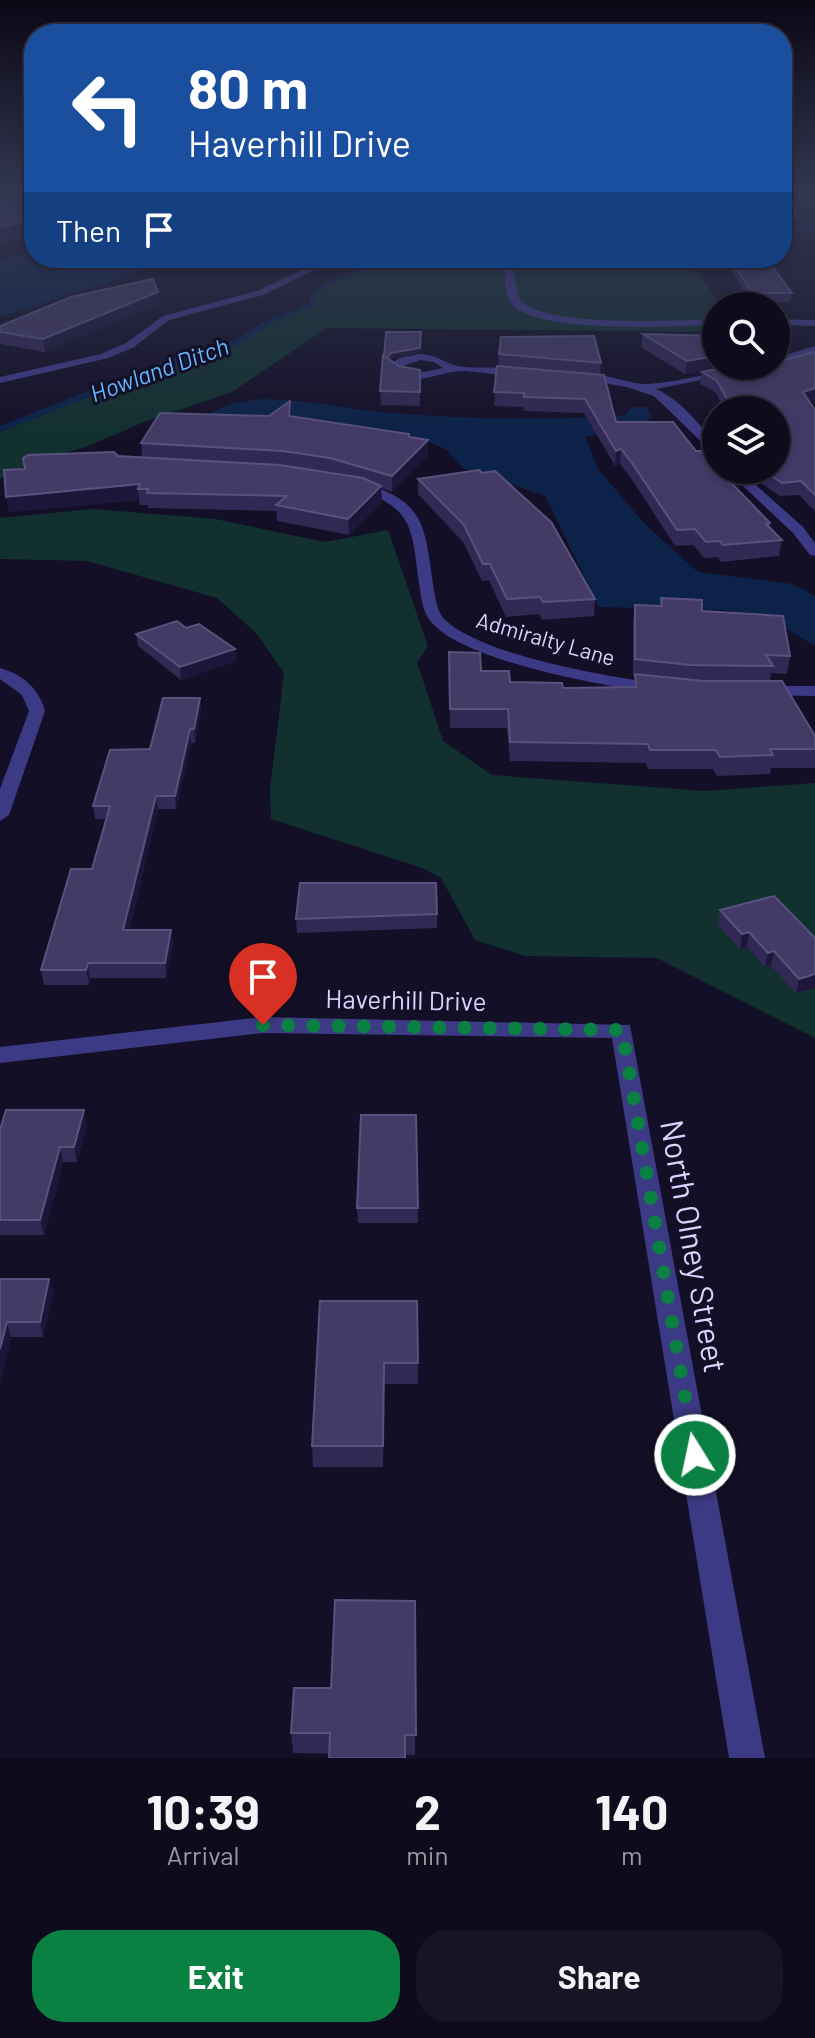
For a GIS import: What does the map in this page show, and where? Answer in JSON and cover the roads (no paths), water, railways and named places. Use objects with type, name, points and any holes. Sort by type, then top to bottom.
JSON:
[{"type":"street","points":[[0,380],[116,352],[166,318],[260,293],[294,277]]},
{"type":"street","points":[[510,277],[518,305],[544,316],[591,322],[702,322]]},
{"type":"street","points":[[790,322],[815,323]]},
{"type":"street","points":[[790,357],[815,349]]},
{"type":"street","points":[[450,369],[529,375]]},
{"type":"street","points":[[561,377],[649,387],[702,377]]},
{"type":"street","points":[[649,387],[673,402],[702,436]]},
{"type":"street","name":"Admiralty Lane","points":[[346,484],[386,494],[412,513],[430,608],[439,622],[455,633],[594,678],[677,690]]},
{"type":"street","points":[[747,484],[798,530],[815,552]]},
{"type":"street","points":[[798,530],[815,529]]},
{"type":"street","points":[[0,673],[24,686],[34,698],[37,711],[0,815]]},
{"type":"street","points":[[746,691],[815,691]]},
{"type":"street","name":"Haverhill Drive","points":[[0,1055],[263,1025],[622,1030]]},
{"type":"street","name":"North Olney Street","points":[[622,1030],[747,1758]]},
{"type":"water","points":[[0,277],[123,277],[0,317]]},
{"type":"water","points":[[261,399],[449,417],[566,418],[625,415],[631,407],[647,407],[652,416],[644,423],[586,437],[597,468],[646,525],[698,572],[793,584],[815,596],[815,646],[773,620],[724,610],[599,607],[545,496],[463,468],[447,450],[431,443],[205,420],[208,414],[230,404]]},
{"type":"waterway","name":"Howland Ditch","points":[[273,320],[311,305],[313,295],[329,283],[345,277]]},
{"type":"waterway","name":"Howland Ditch","points":[[0,429],[160,366],[233,344],[273,320]]}]
